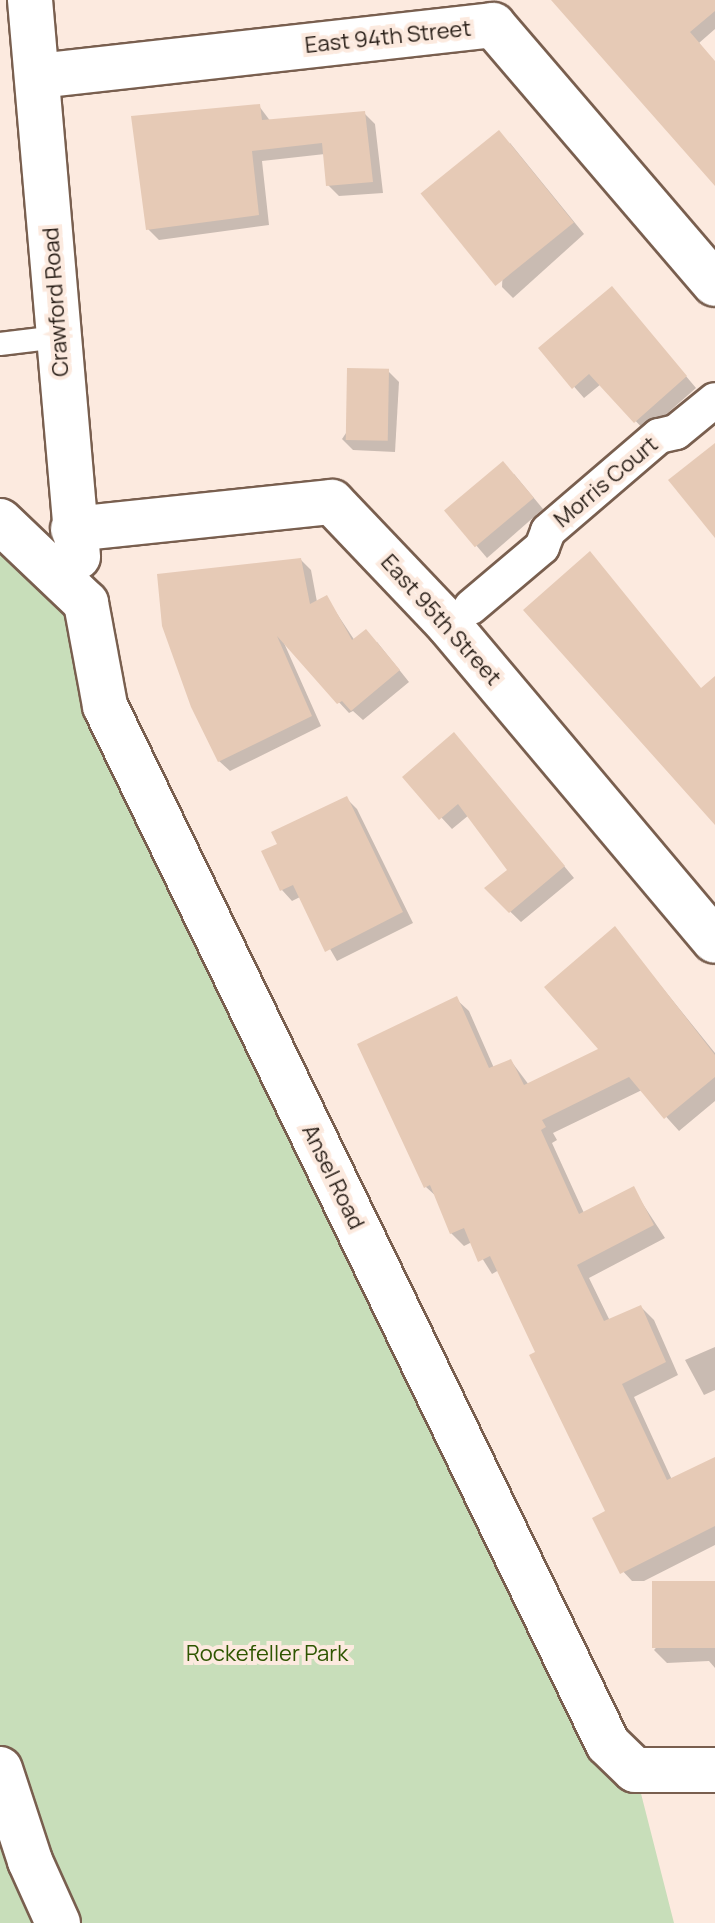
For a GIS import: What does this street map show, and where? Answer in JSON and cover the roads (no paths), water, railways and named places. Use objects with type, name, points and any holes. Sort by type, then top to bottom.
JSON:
[{"type":"street","name":"Crawford Road","points":[[30,0],[39,76],[73,529],[86,603]]},
{"type":"street","name":"East 94th Street","points":[[39,76],[493,25],[715,284]]},
{"type":"street","name":"Morris Court","points":[[471,607],[542,547],[548,531],[659,436],[676,432],[715,400]]},
{"type":"street","name":"East 95th Street","points":[[73,529],[332,502],[448,624],[715,941]]},
{"type":"street","points":[[0,521],[86,603]]},
{"type":"street","name":"Ansel Road","points":[[86,603],[105,706],[608,1744],[635,1770],[715,1770]]},
{"type":"street","points":[[0,1769],[30,1861],[58,1923]]},
{"type":"lane","points":[[0,344],[58,337]]},
{"type":"park label","name":"Rockefeller Park","points":[[267,1654]]}]
